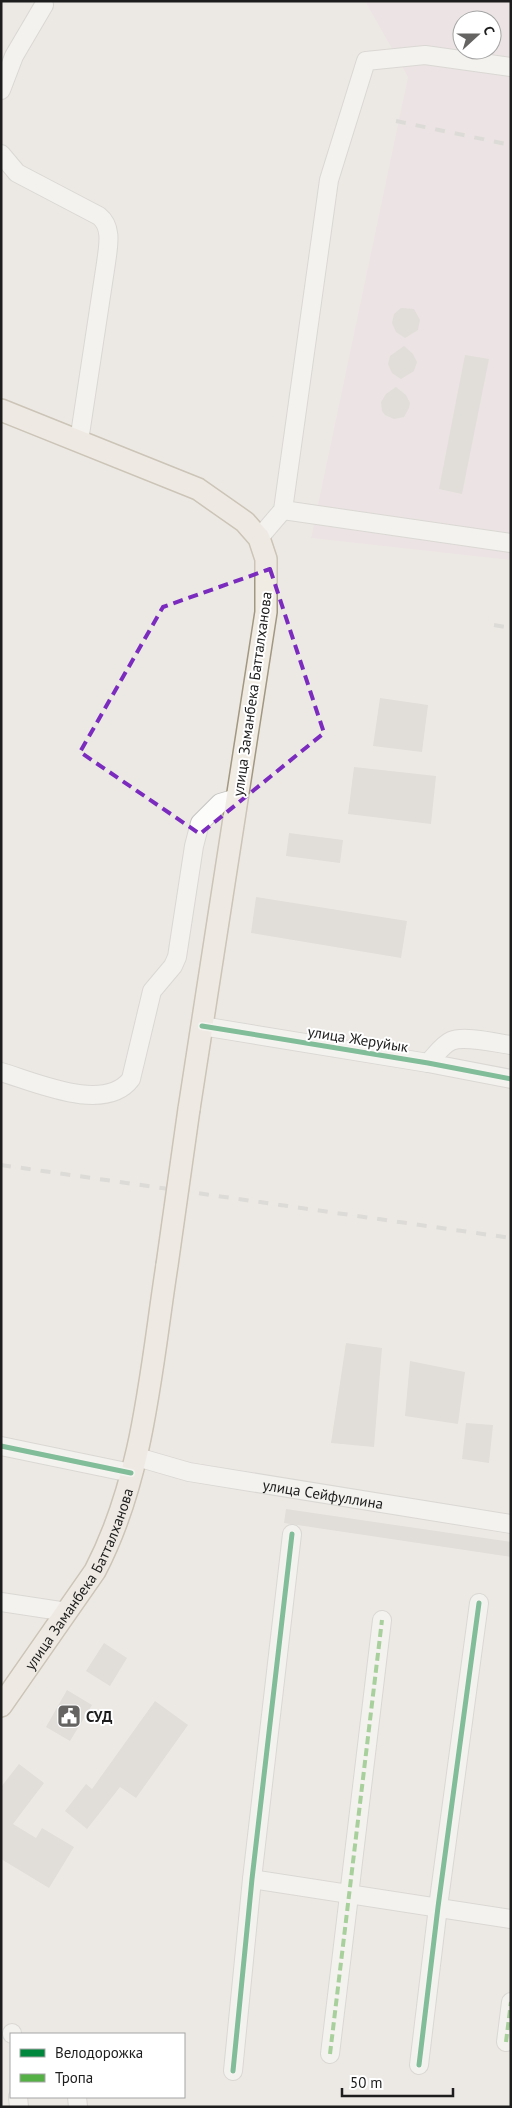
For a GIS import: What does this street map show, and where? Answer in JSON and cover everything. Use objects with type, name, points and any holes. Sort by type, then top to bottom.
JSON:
[{"type":"main road","name":"улица Заманбека Батталханова","points":[[1,410],[198,489],[245,522],[259,538],[266,559],[267,583],[266,612],[238,798],[189,1109],[167,1266],[134,1465],[123,1507],[108,1548],[96,1571],[1,1706]]},
{"type":"street","points":[[1,90],[14,56],[44,5]]},
{"type":"street","points":[[259,538],[283,510],[329,180],[366,60],[425,55],[511,66]]},
{"type":"street","points":[[1,154],[17,173],[99,216],[106,221],[108,228],[109,241],[79,441]]},
{"type":"street","points":[[283,510],[511,543]]},
{"type":"street","points":[[1,1072],[81,1095],[111,1094],[126,1085],[131,1079],[152,991],[173,966],[177,957],[194,846],[200,823],[220,803],[238,798]]},
{"type":"street","name":"улица Жеруйык","points":[[202,1026],[428,1063],[511,1079]]},
{"type":"street","points":[[428,1063],[440,1049],[451,1041],[461,1039],[511,1045]]},
{"type":"street","name":"улица Сейфуллина","points":[[1,1446],[189,1472],[511,1524]]},
{"type":"street","points":[[233,2071],[252,1880],[292,1534]]},
{"type":"street","points":[[1,1602],[67,1612]]},
{"type":"street","points":[[419,2065],[438,1907],[479,1603]]},
{"type":"street","points":[[330,2054],[382,1620]]},
{"type":"street","points":[[252,1880],[511,1919]]},
{"type":"street","points":[[506,2042],[511,2002]]},
{"type":"highlighted area","points":[[270,569],[324,733],[200,834],[80,752],[163,607]]},
{"type":"shaded area","points":[[365,1],[511,1],[511,560],[311,538],[408,77]]},
{"type":"building","points":[[401,308],[414,309],[420,320],[418,330],[405,338],[396,332],[392,323],[394,314]]},
{"type":"building","points":[[404,346],[413,354],[417,362],[414,371],[401,379],[392,373],[388,364],[390,356]]},
{"type":"building","points":[[465,355],[489,359],[462,494],[439,489]]},
{"type":"building","points":[[396,387],[406,395],[410,403],[404,417],[394,419],[385,415],[382,411],[381,402],[386,394]]},
{"type":"building","points":[[380,698],[428,705],[422,752],[373,746]]},
{"type":"building","points":[[354,767],[436,776],[431,824],[348,814]]},
{"type":"building","points":[[289,833],[343,840],[340,863],[286,856]]},
{"type":"building","points":[[256,897],[407,921],[401,958],[251,933]]},
{"type":"building","points":[[346,1343],[382,1348],[374,1447],[331,1443]]},
{"type":"building","points":[[410,1361],[465,1372],[458,1424],[405,1416]]},
{"type":"building","points":[[466,1423],[493,1425],[489,1463],[462,1459]]},
{"type":"building","points":[[286,1509],[511,1542],[511,1557],[284,1523]]},
{"type":"building","points":[[104,1643],[127,1658],[110,1686],[86,1671]]},
{"type":"building","name":"СУД","points":[[67,1690],[92,1705],[70,1741],[46,1727]]},
{"type":"building","points":[[155,1701],[188,1725],[136,1798],[120,1787],[87,1829],[65,1811],[86,1784],[92,1789]]},
{"type":"building","points":[[19,1764],[44,1783],[13,1824],[36,1838],[42,1828],[74,1847],[49,1888],[1,1859],[1,1787]]},
{"type":"railway","points":[[396,121],[511,145]]},
{"type":"railway","points":[[494,625],[511,628]]},
{"type":"railway","points":[[1,1165],[511,1238]]},
{"type":"marked path","points":[[330,2054],[382,1620]]},
{"type":"marked path","points":[[506,2042],[511,2002]]},
{"type":"cycle path","points":[[202,1026],[428,1063],[511,1079]]},
{"type":"cycle path","points":[[1,1446],[131,1473]]},
{"type":"cycle path","points":[[233,2071],[252,1879],[292,1534]]},
{"type":"cycle path","points":[[419,2065],[438,1907],[479,1603]]},
{"type":"place","name":"СУД","points":[[69,1716]]}]
